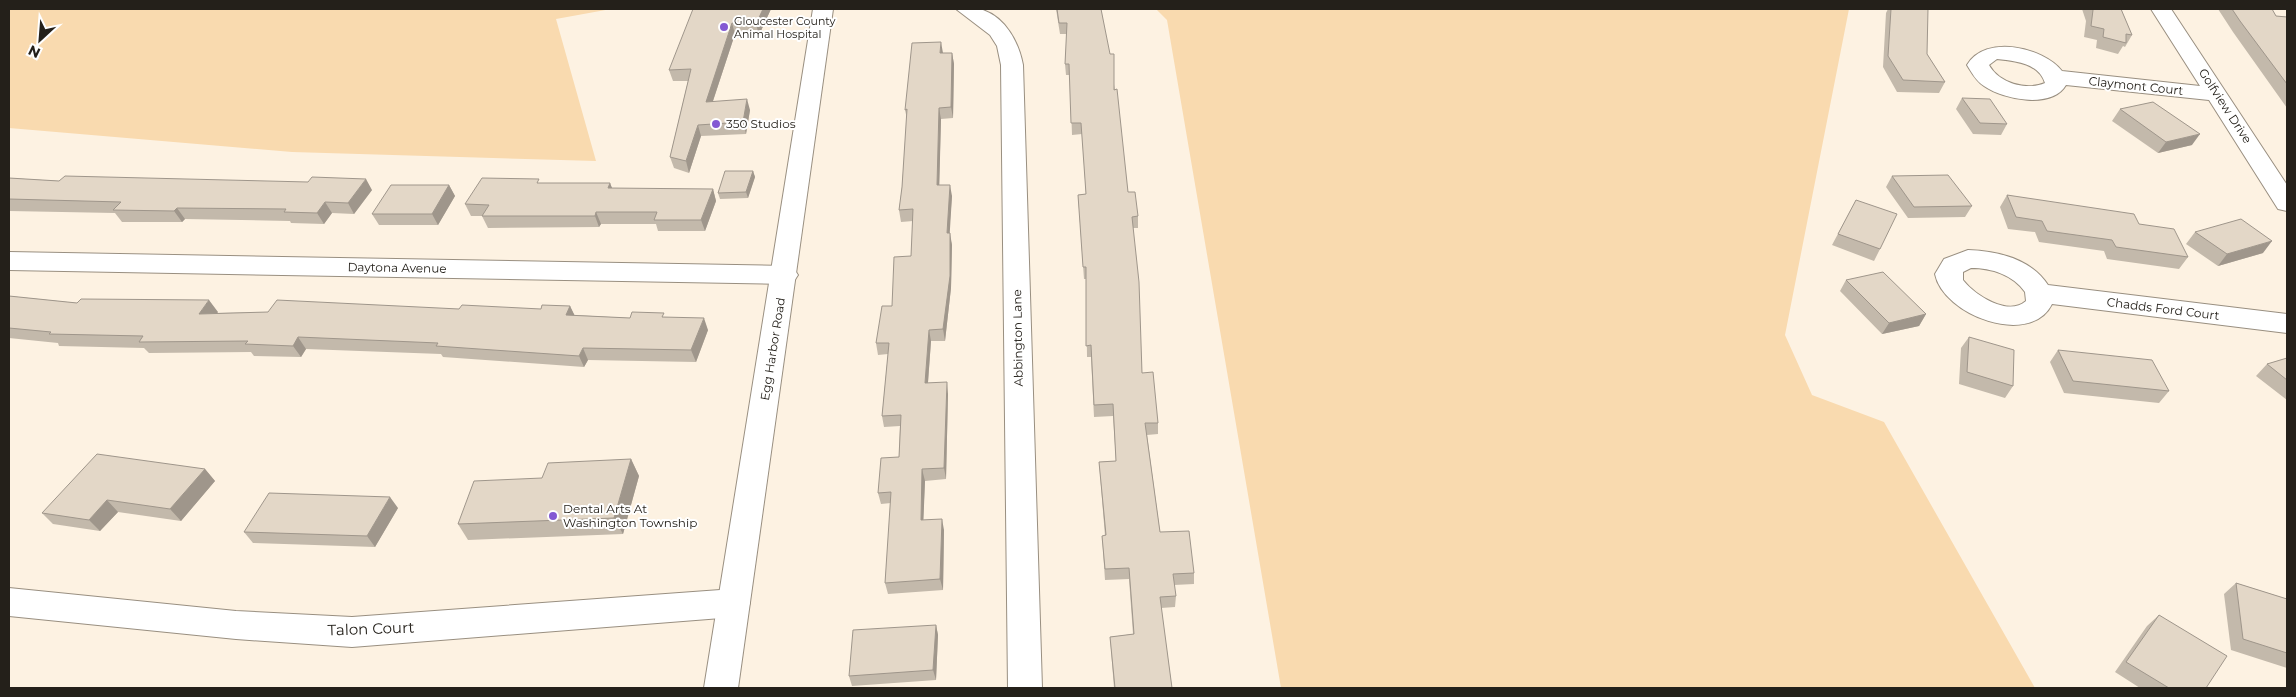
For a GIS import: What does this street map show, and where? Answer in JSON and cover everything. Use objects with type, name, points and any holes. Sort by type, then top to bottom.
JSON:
[{"type":"street","name":"Egg Harbor Road","points":[[721,688],[785,275],[823,9]]},
{"type":"street","name":"Abbington Lane","points":[[966,9],[980,15],[994,26],[1004,38],[1011,51],[1026,688]]},
{"type":"street","name":"Golfview Drive","points":[[2161,9],[2287,203]]},
{"type":"street","name":"Claymont Court","points":[[2055,78],[2217,94]]},
{"type":"street","name":"Daytona Avenue","points":[[9,260],[785,275]]},
{"type":"street","name":"Chadds Ford Court","points":[[2040,293],[2287,324]]},
{"type":"street","name":"Talon Court","points":[[9,602],[236,625],[352,632],[734,603]]},
{"type":"shaded area","points":[[9,9],[611,9],[556,19],[596,161],[292,152],[9,128]]},
{"type":"shaded area","points":[[1156,9],[1849,9],[1785,335],[1812,395],[1884,422],[2035,688],[1281,688],[1167,20]]},
{"type":"building","points":[[693,9],[763,9],[756,24],[732,23],[706,102],[747,99],[743,122],[698,125],[686,161],[670,157],[691,69],[669,70]]},
{"type":"building","points":[[1057,9],[1101,9],[1110,54],[1114,54],[1114,90],[1117,89],[1128,192],[1135,192],[1138,216],[1132,217],[1139,282],[1142,373],[1153,372],[1158,423],[1145,423],[1160,532],[1189,531],[1194,573],[1173,574],[1176,596],[1160,597],[1172,688],[1115,688],[1110,637],[1134,634],[1129,568],[1105,569],[1102,536],[1106,535],[1099,462],[1116,461],[1113,404],[1094,405],[1091,345],[1086,346],[1086,267],[1083,267],[1078,195],[1086,194],[1081,123],[1071,123],[1069,64],[1065,64],[1067,23],[1059,23]]},
{"type":"building","points":[[1891,9],[1928,9],[1927,54],[1945,82],[1903,80],[1888,56]]},
{"type":"building","points":[[2092,9],[2121,9],[2132,35],[2126,34],[2126,43],[2103,37],[2104,29],[2091,26]]},
{"type":"building","points":[[2232,9],[2272,9],[2276,16],[2287,17],[2287,84],[2240,21]]},
{"type":"building","points":[[941,42],[940,53],[952,53],[951,107],[939,108],[937,185],[950,185],[947,233],[950,233],[950,276],[943,329],[929,330],[925,383],[947,382],[944,468],[922,469],[921,520],[942,519],[940,579],[885,583],[891,492],[878,493],[881,458],[899,457],[901,415],[882,416],[889,343],[876,343],[882,306],[892,306],[894,257],[911,256],[913,209],[899,210],[907,109],[905,110],[912,43]]},
{"type":"building","points":[[1962,98],[1990,99],[2007,124],[1980,123]]},
{"type":"building","points":[[2153,102],[2200,134],[2166,142],[2120,109]]},
{"type":"building","points":[[725,171],[753,171],[746,192],[718,193]]},
{"type":"building","points":[[1948,175],[1972,206],[1914,207],[1892,176]]},
{"type":"building","points":[[65,176],[308,182],[312,177],[366,179],[348,203],[325,202],[317,213],[284,212],[286,209],[177,208],[174,211],[113,210],[121,202],[9,199],[9,178],[59,181]]},
{"type":"building","points":[[482,178],[539,179],[537,183],[610,183],[608,188],[713,189],[701,220],[654,220],[657,212],[596,212],[595,216],[482,216],[489,205],[465,204]]},
{"type":"building","points":[[391,185],[449,185],[432,214],[372,214]]},
{"type":"building","points":[[2007,195],[2134,214],[2139,224],[2174,229],[2188,257],[2116,247],[2112,240],[2047,231],[2042,221],[2016,217]]},
{"type":"building","points":[[1856,200],[1897,214],[1880,249],[1838,234]]},
{"type":"building","points":[[2241,219],[2272,241],[2227,254],[2195,232]]},
{"type":"building","points":[[1883,272],[1926,314],[1889,323],[1846,280]]},
{"type":"building","points":[[9,296],[77,303],[81,299],[209,300],[199,314],[268,312],[277,300],[459,309],[462,305],[541,309],[542,305],[570,306],[566,315],[630,318],[632,312],[664,313],[662,317],[704,318],[691,350],[583,348],[579,356],[436,346],[438,343],[298,337],[293,346],[245,344],[248,341],[139,342],[143,336],[49,334],[51,332],[9,328]]},
{"type":"building","points":[[1969,337],[2014,350],[2013,386],[1967,372]]},
{"type":"building","points":[[2058,350],[2152,360],[2169,391],[2073,381]]},
{"type":"building","points":[[2287,358],[2287,380],[2267,364]]},
{"type":"building","points":[[97,454],[205,469],[170,509],[107,500],[89,520],[42,513]]},
{"type":"building","points":[[631,459],[614,518],[458,524],[474,481],[542,478],[548,463]]},
{"type":"building","points":[[269,493],[390,497],[367,536],[244,532]]},
{"type":"building","points":[[2236,583],[2287,599],[2287,653],[2243,639]]},
{"type":"building","points":[[2159,615],[2227,656],[2206,688],[2169,688],[2126,662]]},
{"type":"building","points":[[936,625],[933,670],[849,676],[853,630]]},
{"type":"place","name":"Gloucester County Animal Hospital","points":[[724,27]]},
{"type":"place","name":"350 Studios","points":[[716,124]]},
{"type":"place","name":"Dental Arts At Washington Township","points":[[553,516]]}]
